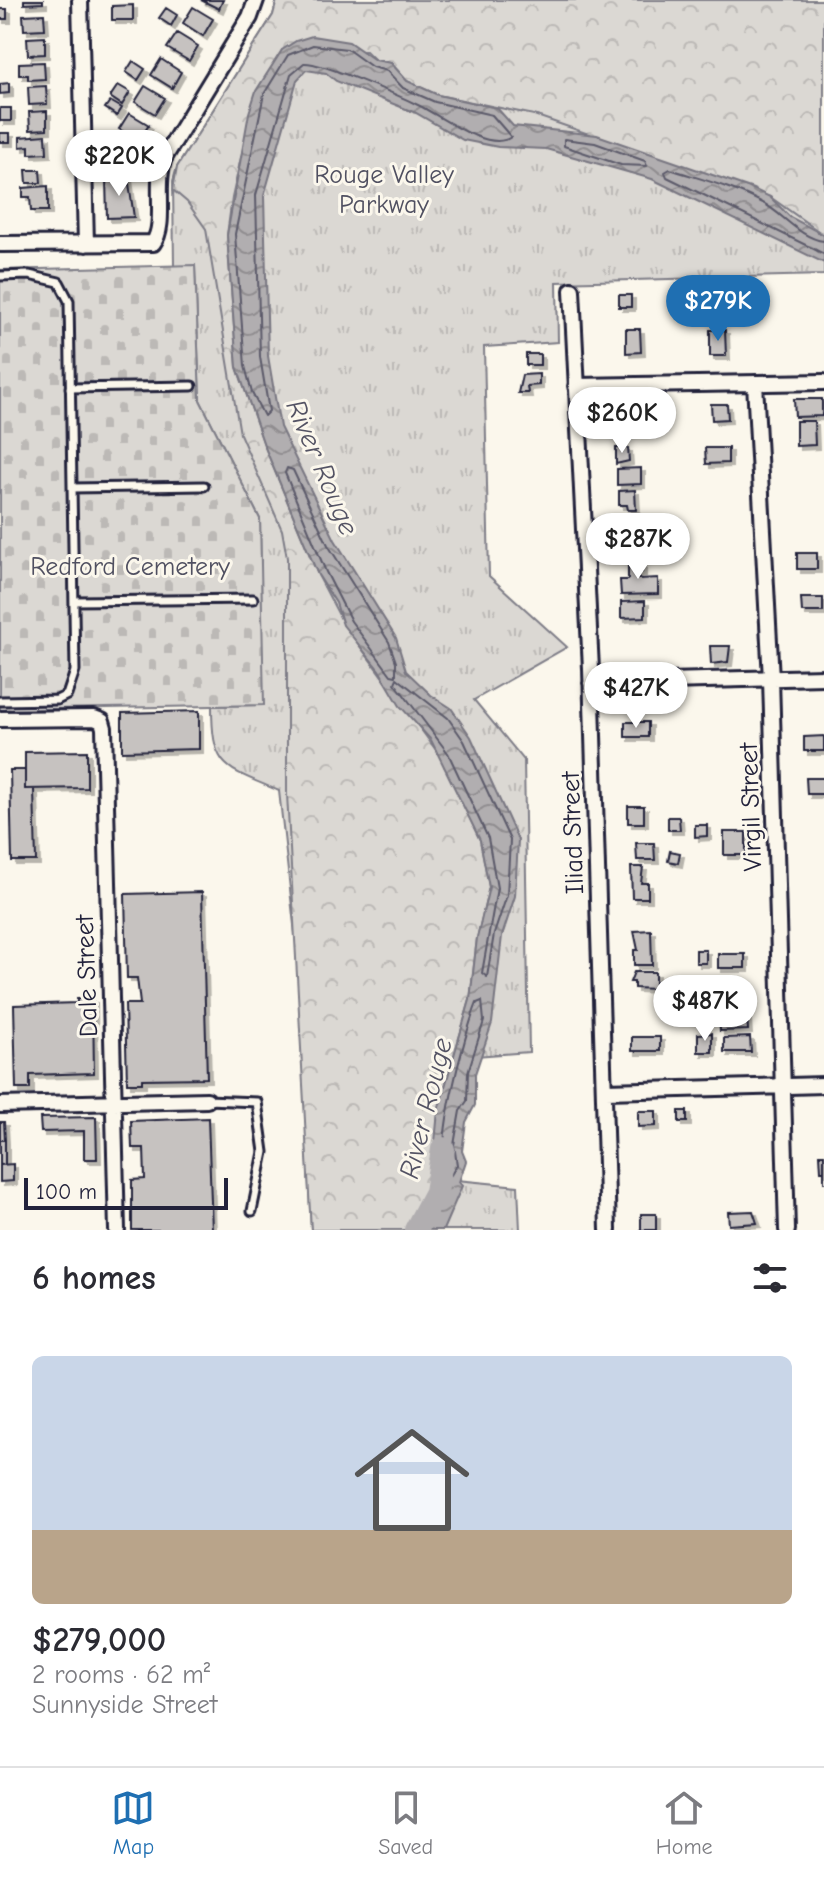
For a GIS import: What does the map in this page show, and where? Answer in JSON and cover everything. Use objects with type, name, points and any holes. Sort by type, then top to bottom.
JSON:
[{"type":"street","points":[[80,0],[86,244]]},
{"type":"street","points":[[0,244],[153,243],[159,230],[158,178],[164,158],[250,17],[256,0]]},
{"type":"street","name":"Iliad Street","points":[[572,290],[591,683],[608,1230]]},
{"type":"street","points":[[576,386],[824,382]]},
{"type":"street","name":"Virgil Street","points":[[755,383],[771,679],[787,1230]]},
{"type":"street","points":[[591,683],[824,677]]},
{"type":"street","name":"Dale Street","points":[[0,719],[94,718],[102,721],[117,1230]]},
{"type":"street","points":[[606,1091],[824,1085]]},
{"type":"street","points":[[0,1105],[207,1100]]},
{"type":"lane","points":[[0,276],[44,277],[59,282],[67,291],[75,680],[67,695],[57,700],[0,701]]},
{"type":"lane","points":[[181,386],[182,397]]},
{"type":"lane","points":[[70,388],[192,386]]},
{"type":"lane","points":[[72,488],[204,486]]},
{"type":"lane","points":[[243,599],[243,610]]},
{"type":"lane","points":[[74,601],[253,599]]},
{"type":"lane","points":[[207,1100],[257,1102],[264,1152],[252,1211]]},
{"type":"green space","name":"Rouge Valley Parkway","points":[[277,0],[824,0],[824,275],[557,282],[558,342],[484,347],[489,576],[567,647],[474,700],[524,760],[529,1052],[448,1058],[426,1177],[518,1186],[520,1230],[311,1230],[298,961],[279,791],[225,763],[215,742],[213,727],[212,706],[263,705],[260,519],[200,400],[195,266],[174,266],[173,181],[177,167],[273,15]]},
{"type":"green space","points":[[277,0],[824,0],[824,235],[770,197],[534,115],[438,95],[407,81],[391,63],[375,60],[366,51],[282,50],[246,135],[227,235],[237,367],[264,445],[318,575],[343,623],[441,757],[480,840],[489,887],[477,938],[470,1000],[438,1111],[434,1184],[410,1230],[311,1230],[287,794],[287,558],[282,530],[240,434],[206,229],[187,202],[173,190],[177,167],[273,15]]},
{"type":"green space","name":"Redford Cemetery","points":[[195,265],[200,400],[260,519],[264,705],[0,710],[0,270]]},
{"type":"water","points":[[312,36],[349,42],[375,60],[391,63],[407,81],[438,95],[497,108],[513,126],[597,135],[753,189],[770,197],[790,217],[824,235],[824,263],[652,179],[546,149],[498,147],[463,140],[416,113],[336,81],[326,73],[306,70],[297,80],[264,196],[268,356],[280,427],[335,540],[396,638],[406,671],[431,695],[451,708],[471,737],[518,840],[515,896],[502,936],[492,1023],[475,1074],[475,1105],[466,1122],[462,1151],[466,1161],[459,1182],[462,1186],[443,1230],[418,1230],[430,1216],[439,1192],[434,1153],[438,1111],[470,1000],[477,938],[489,887],[480,840],[431,740],[400,706],[379,670],[343,625],[336,603],[318,575],[264,445],[237,367],[227,235],[249,113],[256,91],[282,50]]},
{"type":"building","points":[[24,0],[43,0],[43,3],[24,4]]},
{"type":"building","points":[[201,0],[223,0],[219,9]]},
{"type":"building","points":[[133,5],[133,20],[112,20],[112,6]]},
{"type":"building","points":[[193,7],[213,19],[203,36],[183,23]]},
{"type":"building","points":[[166,8],[177,15],[171,26],[159,18]]},
{"type":"building","points":[[0,9],[7,9],[7,19],[0,19]]},
{"type":"building","points":[[44,14],[45,29],[24,30],[23,15]]},
{"type":"building","points":[[177,33],[198,46],[189,61],[167,48]]},
{"type":"building","points":[[45,37],[45,54],[28,55],[27,38]]},
{"type":"building","points":[[161,59],[181,72],[172,88],[151,75]]},
{"type":"building","points":[[133,61],[145,69],[138,80],[126,72]]},
{"type":"building","points":[[44,62],[45,79],[28,80],[28,75],[19,75],[19,63]]},
{"type":"building","points":[[9,83],[9,93],[0,94],[0,84]]},
{"type":"building","points":[[118,85],[130,92],[122,105],[110,97]]},
{"type":"building","points":[[46,86],[47,104],[29,105],[28,87]]},
{"type":"building","points":[[145,86],[165,98],[155,114],[135,102]]},
{"type":"building","points":[[110,101],[122,108],[117,116],[105,108]]},
{"type":"building","points":[[0,108],[11,108],[11,121],[0,121]]},
{"type":"building","points":[[47,111],[47,129],[30,130],[29,112]]},
{"type":"building","points":[[129,113],[149,125],[138,141],[119,129]]},
{"type":"building","points":[[0,133],[10,133],[10,142],[0,142]]},
{"type":"building","points":[[46,135],[47,153],[29,154],[29,146],[20,147],[20,137]]},
{"type":"building","points":[[26,170],[40,170],[41,183],[27,183]]},
{"type":"building","points":[[128,177],[134,217],[107,218],[106,178]]},
{"type":"building","points":[[48,186],[48,211],[31,211],[30,197],[23,197],[23,188]]},
{"type":"building","points":[[711,294],[729,294],[729,310],[711,311]]},
{"type":"building","points":[[619,295],[631,295],[631,307],[619,307]]},
{"type":"building","points":[[626,329],[640,329],[641,352],[626,353]]},
{"type":"building","points":[[710,330],[725,330],[726,356],[710,356]]},
{"type":"building","points":[[526,354],[540,354],[540,365],[526,365]]},
{"type":"building","points":[[539,374],[539,385],[527,386],[528,393],[518,393],[522,375]]},
{"type":"building","points":[[794,399],[822,399],[822,416],[795,417]]},
{"type":"building","points":[[640,404],[640,418],[615,418],[614,405]]},
{"type":"building","points":[[711,404],[727,404],[728,419],[712,420]]},
{"type":"building","points":[[653,410],[662,410],[662,421],[653,421]]},
{"type":"building","points":[[796,421],[814,421],[815,445],[796,446]]},
{"type":"building","points":[[616,448],[628,448],[629,461],[616,464]]},
{"type":"building","points":[[705,448],[728,448],[728,463],[706,464]]},
{"type":"building","points":[[641,468],[641,484],[617,485],[617,469]]},
{"type":"building","points":[[635,490],[636,510],[619,505],[619,491]]},
{"type":"building","points":[[797,553],[817,553],[817,569],[797,569]]},
{"type":"building","points":[[628,559],[642,559],[642,572],[637,572],[638,579],[658,578],[658,594],[621,595],[620,580],[628,580]]},
{"type":"building","points":[[801,598],[823,598],[823,612],[802,612]]},
{"type":"building","points":[[645,601],[645,617],[621,618],[621,602]]},
{"type":"building","points":[[710,646],[730,646],[728,662],[711,664]]},
{"type":"building","points":[[199,711],[199,749],[122,751],[122,713]]},
{"type":"building","points":[[625,722],[648,722],[648,737],[625,737]]},
{"type":"building","points":[[824,736],[824,751],[804,751],[804,737]]},
{"type":"building","points":[[87,751],[87,788],[25,789],[25,752]]},
{"type":"building","points":[[10,770],[25,770],[25,789],[34,789],[36,861],[12,861]]},
{"type":"building","points":[[806,778],[824,778],[824,794],[807,794]]},
{"type":"building","points":[[628,806],[644,806],[644,823],[628,823]]},
{"type":"building","points":[[668,817],[679,817],[680,830],[668,830]]},
{"type":"building","points":[[695,825],[707,825],[707,836],[695,837]]},
{"type":"building","points":[[724,832],[746,832],[746,855],[724,855]]},
{"type":"building","points":[[636,843],[654,843],[655,860],[637,860]]},
{"type":"building","points":[[670,851],[680,853],[678,863],[668,861]]},
{"type":"building","points":[[631,867],[643,867],[641,883],[648,883],[648,898],[632,898]]},
{"type":"building","points":[[202,892],[207,1078],[142,1079],[142,1083],[127,1083],[125,1004],[140,1004],[137,978],[127,978],[125,894]]},
{"type":"building","points":[[651,930],[652,965],[634,965],[634,950],[638,950],[634,931]]},
{"type":"building","points":[[696,950],[706,950],[706,963],[696,963]]},
{"type":"building","points":[[718,954],[745,954],[745,968],[718,968]]},
{"type":"building","points":[[634,972],[655,972],[655,989],[634,988],[634,982],[630,982]]},
{"type":"building","points":[[77,999],[93,999],[94,1073],[30,1075],[30,1089],[16,1089],[14,1005],[77,1003]]},
{"type":"building","points":[[719,1016],[747,1016],[748,1030],[720,1031]]},
{"type":"building","points":[[712,1033],[712,1052],[698,1052],[698,1034]]},
{"type":"building","points":[[632,1037],[660,1037],[660,1051],[632,1051]]},
{"type":"building","points":[[750,1037],[751,1052],[724,1052],[724,1038]]},
{"type":"building","points":[[638,1111],[656,1111],[656,1126],[638,1127]]},
{"type":"building","points":[[679,1111],[687,1111],[687,1122],[679,1122]]},
{"type":"building","points":[[96,1117],[97,1159],[84,1159],[84,1131],[41,1132],[40,1118]]},
{"type":"building","points":[[208,1118],[212,1230],[132,1230],[132,1180],[145,1179],[144,1148],[132,1148],[131,1121]]},
{"type":"building","points":[[0,1122],[4,1122],[5,1140],[0,1140]]},
{"type":"building","points":[[0,1140],[5,1140],[5,1165],[0,1165]]},
{"type":"building","points":[[820,1154],[824,1154],[824,1171],[821,1171]]},
{"type":"building","points":[[13,1164],[13,1181],[0,1182],[0,1165]]},
{"type":"building","points":[[753,1211],[757,1223],[729,1225],[728,1212]]},
{"type":"building","points":[[641,1214],[656,1214],[656,1230],[641,1230]]},
{"type":"waterway","name":"River Rouge","points":[[416,1230],[436,1192],[443,1149]]}]
